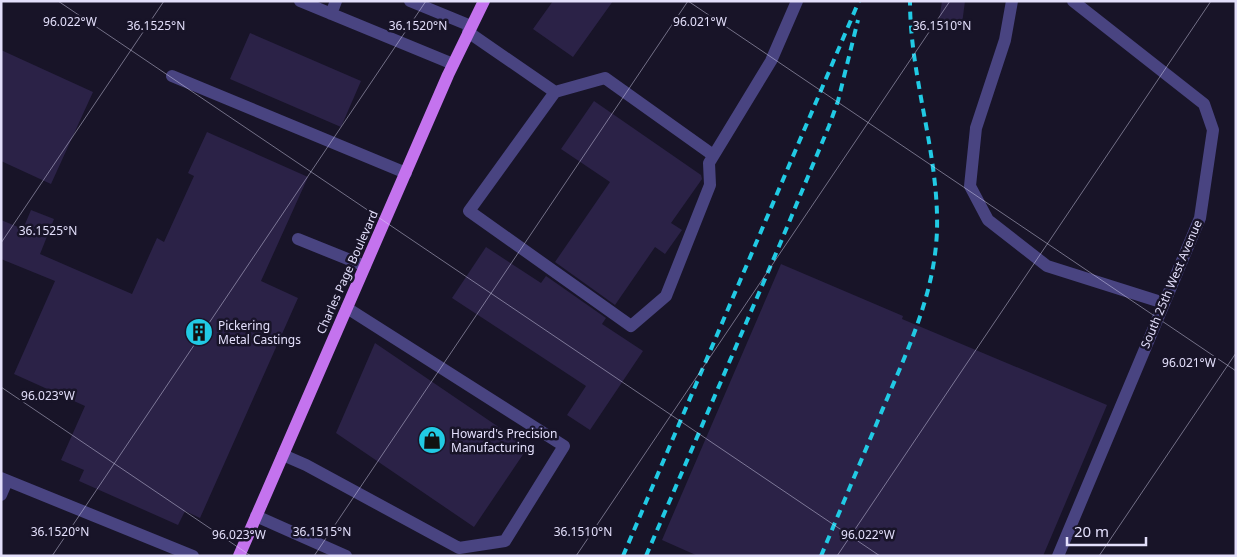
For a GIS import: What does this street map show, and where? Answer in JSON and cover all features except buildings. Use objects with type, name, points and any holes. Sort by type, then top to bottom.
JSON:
[{"type":"main road","name":"Charles Page Boulevard","points":[[239,556],[453,64],[484,1]]},
{"type":"street","points":[[300,1],[453,64]]},
{"type":"street","points":[[331,14],[336,1]]},
{"type":"street","points":[[410,1],[469,29],[555,92]]},
{"type":"street","points":[[713,155],[605,78],[555,92],[469,211],[631,326],[666,296],[710,185],[709,163],[771,61],[797,1]]},
{"type":"street","points":[[1012,1],[1005,40],[976,128],[970,186],[988,220],[1046,266],[1164,303]]},
{"type":"street","name":"South 25th West Avenue","points":[[1058,556],[1200,218],[1213,130],[1204,104],[1073,1]]},
{"type":"street","points":[[172,76],[406,173]]},
{"type":"street","points":[[298,239],[365,266]]},
{"type":"street","points":[[283,455],[306,465],[459,548],[505,541],[564,446],[347,308]]},
{"type":"street","points":[[1,495],[4,480],[193,556]]},
{"type":"street","points":[[256,516],[346,556]]},
{"type":"railway","points":[[623,556],[859,1]]},
{"type":"railway","points":[[821,556],[911,342],[926,298],[935,253],[937,230],[934,173],[914,58],[910,1]]},
{"type":"railway","points":[[646,556],[829,126],[838,101],[858,20]]},
{"type":"place","name":"Pickering Metal Castings","points":[[199,332]]},
{"type":"place","name":"Howard's Precision Manufacturing","points":[[432,440]]}]
